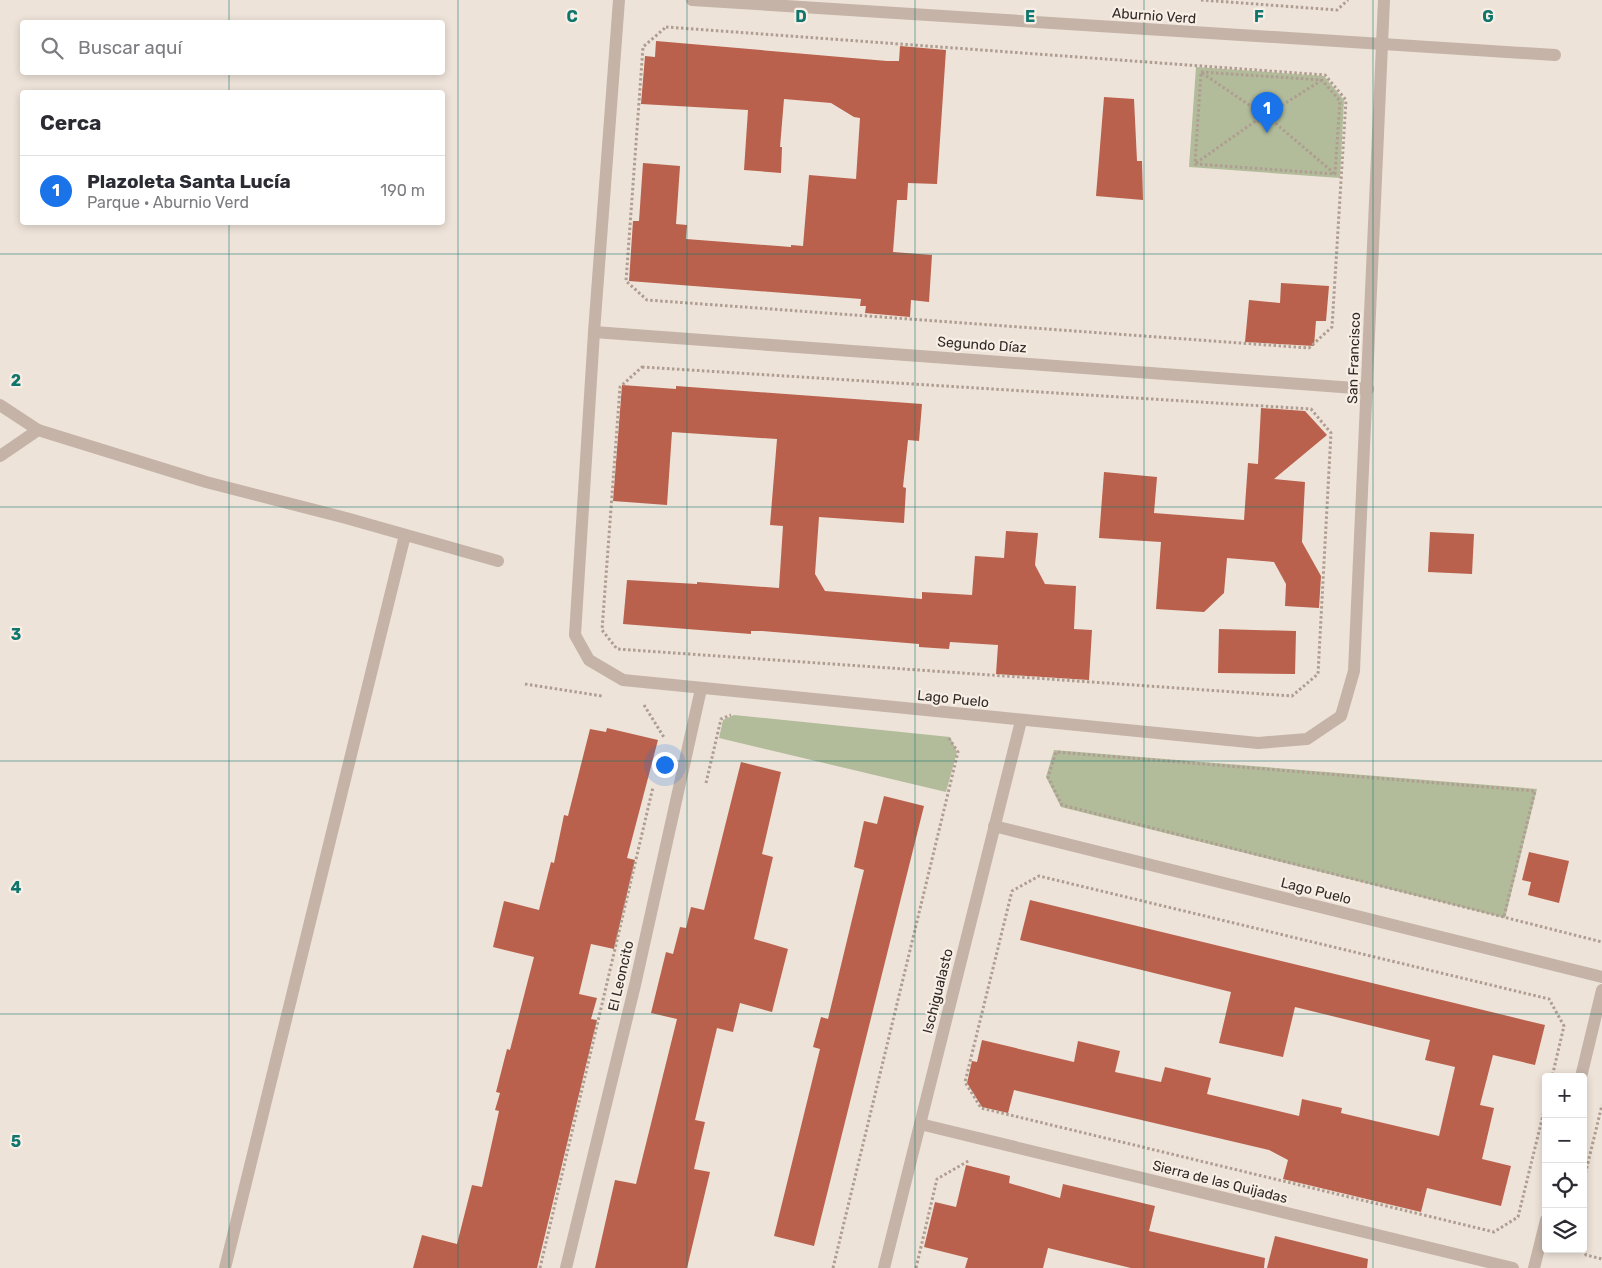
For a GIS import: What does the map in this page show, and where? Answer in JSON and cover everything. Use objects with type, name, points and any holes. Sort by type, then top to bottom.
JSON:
[{"type":"street","points":[[594,332],[619,0]]},
{"type":"street","name":"Aburnio Verd","points":[[692,0],[1382,46],[1555,55]]},
{"type":"street","name":"San Francisco","points":[[1341,716],[1354,671],[1384,0]]},
{"type":"street","name":"Segundo Díaz","points":[[594,332],[1368,389]]},
{"type":"street","name":"Lago Puelo","points":[[594,332],[575,634],[589,660],[623,680],[1021,721],[1258,743],[1307,739],[1341,716]]},
{"type":"street","points":[[0,405],[38,430],[206,482],[498,561]]},
{"type":"street","points":[[0,456],[38,430]]},
{"type":"street","points":[[225,1268],[405,535]]},
{"type":"street","name":"El Leoncito","points":[[566,1268],[635,985],[700,689]]},
{"type":"street","name":"Ischigualasto","points":[[884,1268],[1021,721]]},
{"type":"street","name":"Lago Puelo","points":[[994,826],[1602,977]]},
{"type":"street","points":[[1582,1073],[1602,990]]},
{"type":"street","name":"Sierra de las Quijadas","points":[[920,1124],[1513,1268]]},
{"type":"street","points":[[1534,1268],[1542,1236]]},
{"type":"path","points":[[1201,0],[1337,10],[1348,0]]},
{"type":"path","points":[[666,27],[1325,75],[1346,100],[1332,327],[1309,348],[647,300],[626,281],[643,48],[666,27]]},
{"type":"path","points":[[1201,72],[1322,80],[1340,101],[1336,174]]},
{"type":"path","points":[[1201,72],[1258,111]]},
{"type":"path","points":[[1195,164],[1201,72]]},
{"type":"path","points":[[1273,111],[1322,80]]},
{"type":"path","points":[[1258,111],[1266,107],[1273,111],[1276,116],[1274,122]]},
{"type":"path","points":[[1195,164],[1257,120],[1258,111]]},
{"type":"path","points":[[1257,120],[1266,125],[1274,122]]},
{"type":"path","points":[[1274,122],[1336,174]]},
{"type":"path","points":[[1195,164],[1336,174]]},
{"type":"path","points":[[642,367],[1311,409],[1330,433],[1318,674],[1292,696],[617,649],[602,630],[620,387],[642,367]]},
{"type":"path","points":[[525,684],[603,696]]},
{"type":"path","points":[[642,702],[665,738],[663,747]]},
{"type":"path","points":[[833,1268],[958,752],[950,737],[940,736]]},
{"type":"path","points":[[1504,916],[1535,791],[1056,752],[1048,777],[1062,805],[1602,942]]},
{"type":"path","points":[[540,1268],[654,786]]},
{"type":"path","points":[[1542,1118],[1518,1217],[1494,1232],[981,1108],[965,1082],[1012,891],[1039,876],[1549,999],[1564,1026],[1553,1073]]},
{"type":"path","points":[[1587,1166],[1602,1104]]},
{"type":"path","points":[[916,1268],[937,1179],[969,1159]]},
{"type":"path","points":[[1585,1253],[1586,1255],[1602,1259]]},
{"type":"green space","points":[[1196,67],[1324,76],[1344,100],[1340,178],[1189,167]]},
{"type":"green space","points":[[734,715],[950,737],[957,752],[946,792],[719,738],[723,720]]},
{"type":"green space","points":[[1054,750],[1537,789],[1505,918],[1061,807],[1046,777]]},
{"type":"building","points":[[656,41],[887,61],[899,61],[900,46],[946,50],[937,184],[908,183],[907,200],[897,200],[893,252],[932,255],[929,302],[911,300],[910,317],[865,313],[866,306],[860,306],[861,299],[629,281],[633,221],[639,221],[643,163],[680,166],[676,224],[687,225],[686,239],[791,247],[791,245],[803,246],[809,175],[856,179],[860,118],[854,117],[831,103],[784,99],[780,147],[782,147],[781,173],[744,170],[748,110],[641,104],[645,56],[655,57]]},
{"type":"building","points":[[1104,97],[1134,99],[1137,161],[1142,161],[1143,200],[1096,196]]},
{"type":"building","points":[[1281,283],[1329,286],[1326,321],[1316,321],[1314,346],[1245,342],[1249,300],[1280,303]]},
{"type":"building","points":[[622,385],[676,389],[676,386],[922,404],[919,441],[908,440],[903,487],[906,488],[904,523],[819,517],[815,574],[825,591],[922,599],[922,592],[972,595],[975,556],[1004,558],[1006,531],[1038,533],[1035,565],[1045,584],[1076,586],[1074,629],[1092,630],[1089,680],[996,674],[998,645],[950,642],[949,649],[919,647],[919,644],[762,631],[751,631],[751,634],[623,624],[627,580],[697,584],[697,582],[779,588],[783,526],[770,525],[777,439],[672,432],[667,505],[613,501]]},
{"type":"building","points":[[1261,408],[1305,411],[1327,435],[1274,479],[1305,482],[1302,542],[1321,576],[1319,608],[1285,606],[1286,584],[1274,562],[1227,558],[1224,593],[1204,612],[1156,609],[1161,542],[1099,538],[1104,472],[1157,477],[1154,513],[1244,520],[1248,463],[1258,464]]},
{"type":"building","points":[[1430,532],[1474,534],[1472,574],[1428,572]]},
{"type":"building","points":[[1219,629],[1296,631],[1295,674],[1218,673]]},
{"type":"building","points":[[607,728],[658,740],[627,858],[635,860],[614,949],[591,944],[579,994],[597,998],[591,1019],[597,1020],[537,1268],[413,1268],[422,1235],[457,1244],[472,1185],[482,1187],[499,1111],[495,1110],[500,1093],[496,1092],[507,1049],[510,1050],[534,957],[493,947],[504,901],[539,910],[551,862],[554,863],[564,815],[568,816],[590,729],[606,732]]},
{"type":"building","points":[[741,762],[781,772],[762,854],[773,857],[754,939],[788,949],[772,1012],[740,1003],[733,1032],[717,1028],[695,1120],[705,1122],[694,1169],[710,1172],[687,1268],[595,1268],[615,1180],[636,1184],[677,1019],[651,1013],[666,952],[673,954],[680,927],[686,928],[691,907],[704,910]]},
{"type":"building","points":[[884,796],[924,806],[814,1246],[774,1236],[820,1049],[813,1047],[821,1017],[828,1019],[864,870],[854,867],[864,821],[877,824]]},
{"type":"building","points":[[1529,852],[1569,861],[1559,903],[1528,895],[1531,882],[1522,880]]},
{"type":"building","points":[[1030,900],[1545,1025],[1535,1065],[1493,1055],[1480,1105],[1494,1108],[1482,1159],[1511,1166],[1501,1206],[1427,1188],[1421,1212],[1283,1179],[1288,1160],[1269,1150],[1014,1090],[1008,1113],[982,1107],[967,1083],[972,1061],[977,1062],[982,1040],[1074,1062],[1078,1041],[1120,1051],[1115,1072],[1161,1082],[1165,1067],[1211,1078],[1207,1094],[1299,1116],[1302,1099],[1342,1108],[1341,1113],[1439,1136],[1455,1067],[1425,1060],[1430,1040],[1295,1007],[1283,1057],[1219,1043],[1231,992],[1020,940]]},
{"type":"building","points":[[966,1165],[1010,1176],[1009,1183],[1060,1198],[1063,1184],[1155,1206],[1149,1231],[1265,1258],[1264,1268],[1131,1268],[1048,1248],[1043,1268],[965,1268],[968,1258],[924,1247],[935,1202],[956,1207]]},
{"type":"building","points":[[1275,1236],[1368,1259],[1367,1268],[1267,1268]]},
{"type":"place","name":"Plazoleta Santa Lucía","points":[[1267,133]]}]
